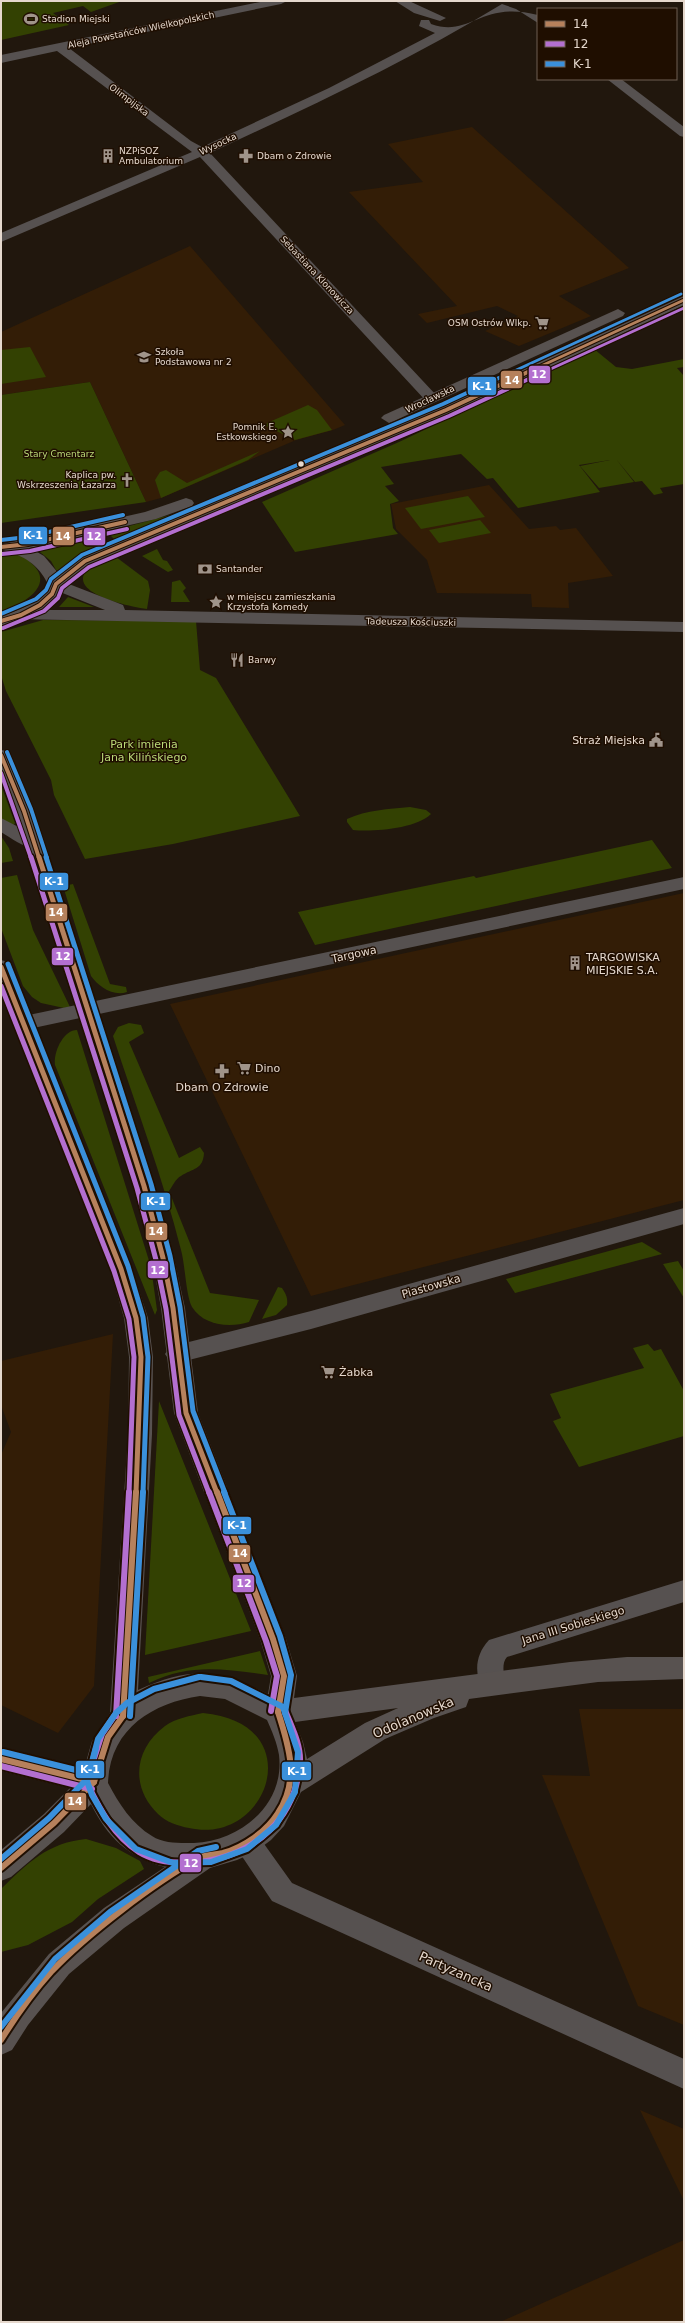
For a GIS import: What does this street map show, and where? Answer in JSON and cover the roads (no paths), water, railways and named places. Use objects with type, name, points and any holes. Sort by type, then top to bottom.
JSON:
[{"type":"main road","name":"Wrocławska","points":[[6,547],[145,517],[299,461],[431,398],[684,283]]},
{"type":"main road","name":"Wrocławska","points":[[1,621],[21,615],[44,602],[52,594],[56,584],[85,561],[112,548],[270,485],[446,410],[684,300]]},
{"type":"main road","points":[[6,547],[27,551],[35,556],[51,573],[56,584]]},
{"type":"main road","points":[[1,755],[17,790],[35,843],[144,1186],[163,1258],[173,1308],[186,1414],[273,1639],[281,1665],[283,1687],[278,1712],[293,1759],[292,1783],[283,1806],[268,1826],[247,1843],[226,1852],[202,1857],[172,1856],[145,1846],[122,1830],[106,1808],[94,1782]]},
{"type":"main road","points":[[1,966],[120,1269],[136,1318],[141,1357],[140,1434],[123,1716]]},
{"type":"main road","name":"Odolanowska","points":[[278,1712],[590,1671],[684,1668]]},
{"type":"main road","name":"Odolanowska","points":[[292,1783],[375,1731],[428,1708],[520,1679]]},
{"type":"main road","points":[[1,1868],[54,1824],[94,1782],[108,1737],[123,1716],[145,1699],[165,1690],[200,1684],[229,1688],[278,1712]]},
{"type":"main road","points":[[1,2040],[17,2015],[59,1964],[114,1918],[202,1857]]},
{"type":"street","name":"Aleja Powstańców Wielkopolskich","points":[[1,58],[281,1]]},
{"type":"street","points":[[398,1],[429,30],[450,23]]},
{"type":"street","points":[[401,1],[418,11],[450,23]]},
{"type":"street","name":"Wysocka","points":[[1,238],[202,152],[333,91],[429,30],[479,12],[499,1]]},
{"type":"street","points":[[505,1],[520,6],[537,19]]},
{"type":"street","name":"Olimpijska","points":[[58,46],[188,144],[202,152]]},
{"type":"street","points":[[614,80],[684,134]]},
{"type":"street","name":"Sebastiana Klonowicza","points":[[202,152],[431,398]]},
{"type":"street","name":"Tadeusza Kościuszki","points":[[56,584],[102,604],[139,615]]},
{"type":"street","name":"Tadeusza Kościuszki","points":[[21,615],[139,615],[261,620],[684,626]]},
{"type":"street","points":[[1,824],[35,843]]},
{"type":"street","name":"Targowa","points":[[24,1023],[258,975],[684,883]]},
{"type":"street","name":"Piastowska","points":[[178,1354],[311,1320],[684,1216]]},
{"type":"street","name":"Jana III Sobieskiego","points":[[492,1683],[489,1664],[491,1655],[498,1648],[684,1591]]},
{"type":"street","points":[[1,1759],[94,1782]]},
{"type":"street","name":"Partyzancka","points":[[247,1843],[282,1892],[684,2074]]},
{"type":"place","name":"Stadion Miejski","points":[[31,19]]},
{"type":"place","name":"NZPiSOZ Ambulatorium","points":[[108,156]]},
{"type":"place","name":"Dbam o Zdrowie","points":[[246,156]]},
{"type":"place","name":"OSM Ostrów Wlkp.","points":[[542,323]]},
{"type":"place","name":"Szkoła Podstawowa nr 2","points":[[144,357]]},
{"type":"place","name":"Pomnik E. Estkowskiego","points":[[288,432]]},
{"type":"place","name":"Kaplica pw. Wskrzeszenia Łazarza","points":[[127,480]]},
{"type":"place","name":"Santander","points":[[205,569]]},
{"type":"place","name":"w miejscu zamieszkania Krzystofa Komedy","points":[[216,602]]},
{"type":"place","name":"Barwy","points":[[237,660]]},
{"type":"place","name":"Straż Miejska","points":[[656,740]]},
{"type":"place","name":"TARGOWISKA MIEJSKIE S.A.","points":[[575,963]]},
{"type":"place","name":"Dino","points":[[244,1068]]},
{"type":"place","name":"Dbam O Zdrowie","points":[[222,1071]]},
{"type":"place","name":"Żabka","points":[[328,1372]]},
{"type":"park label","name":"Stary Cmentarz","points":[[59,454]]},
{"type":"park label","name":"Park imienia Jana Kilińskiego","points":[[144,750]]}]
